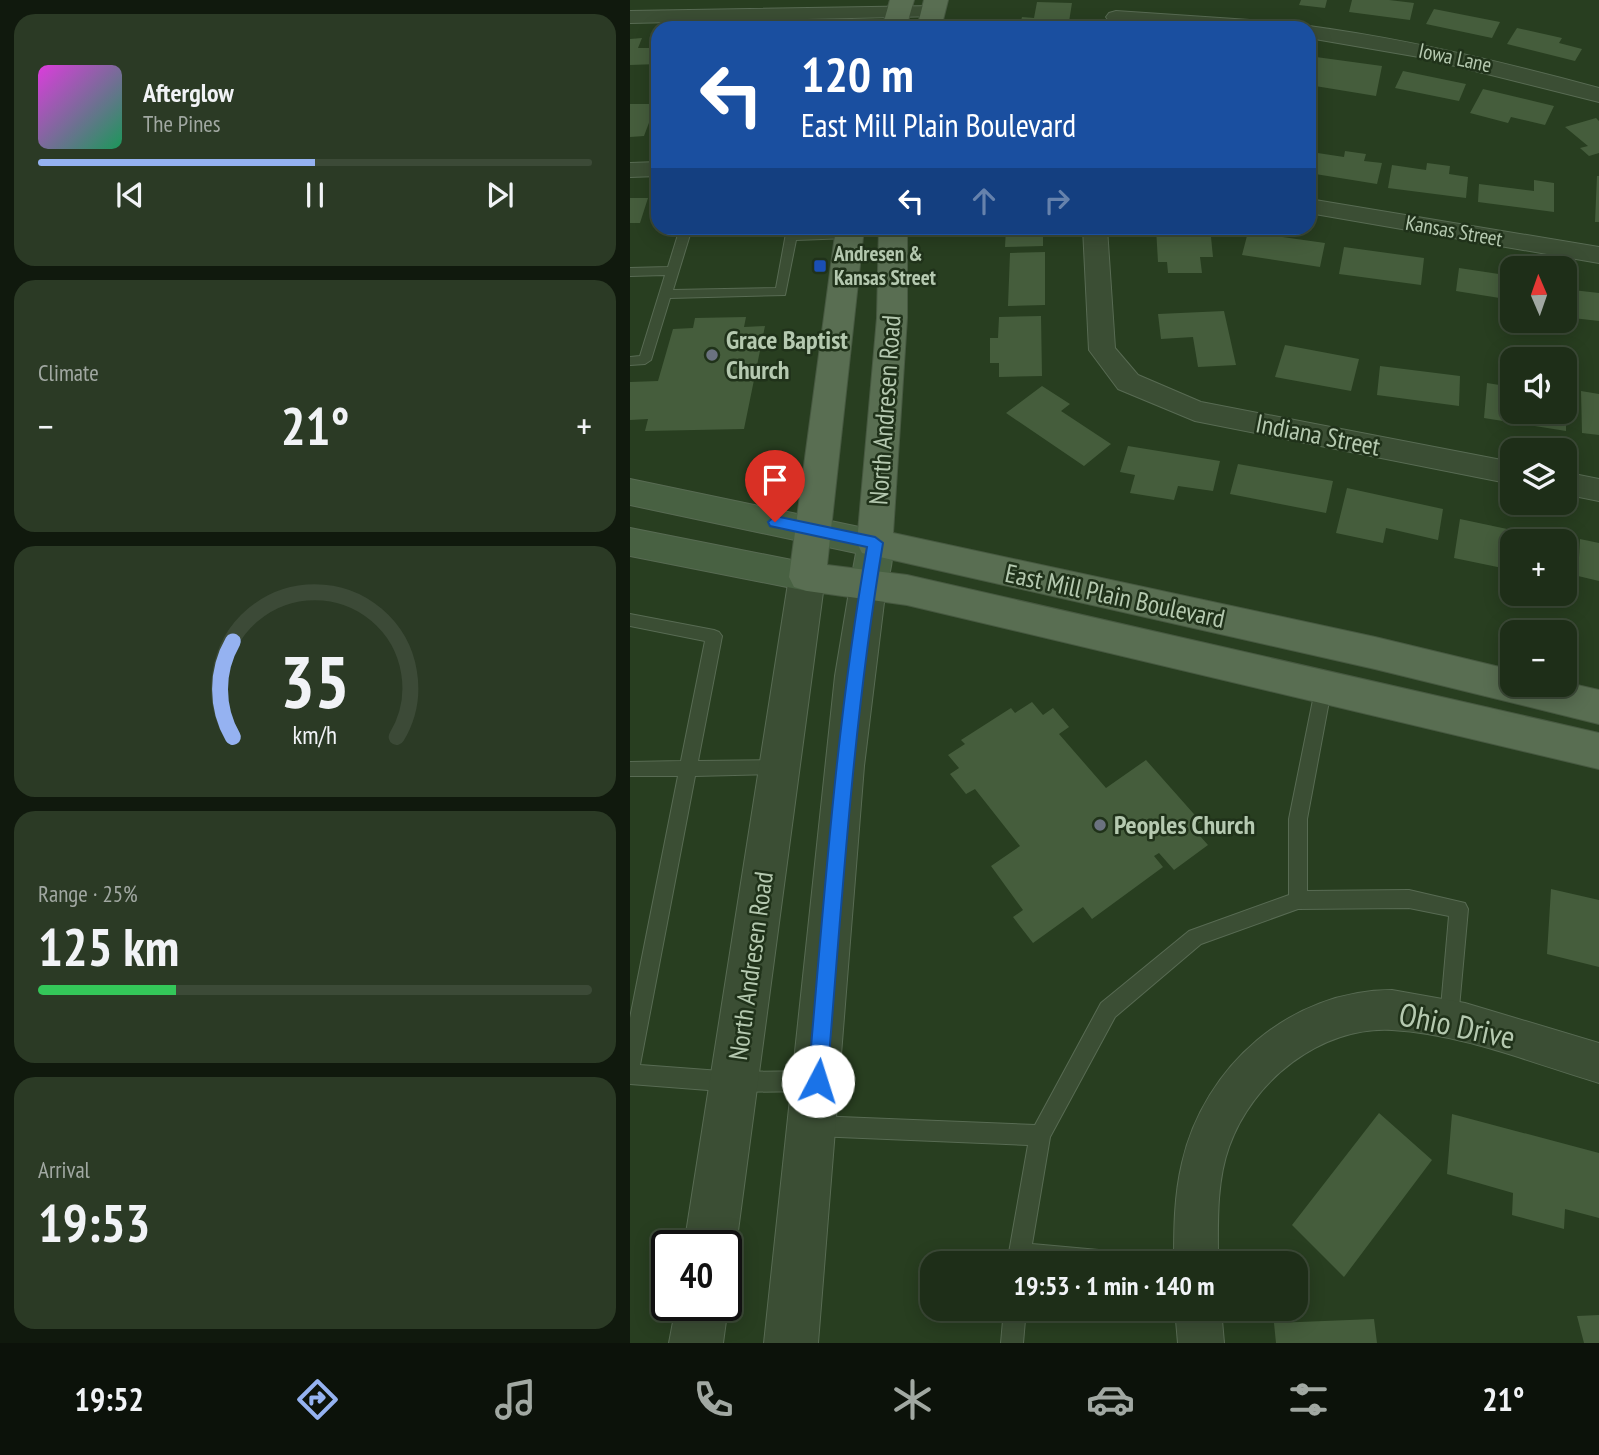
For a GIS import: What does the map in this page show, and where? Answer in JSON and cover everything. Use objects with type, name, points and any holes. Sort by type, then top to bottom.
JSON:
[{"type":"main road","name":"North Andresen Road","points":[[807,577],[850,235]]},
{"type":"main road","name":"North Andresen Road","points":[[868,586],[875,543],[892,318],[893,235]]},
{"type":"main road","name":"East Mill Plain Boulevard","points":[[630,492],[814,529],[1362,650],[1599,706]]},
{"type":"main road","name":"East Mill Plain Boulevard","points":[[630,542],[807,577],[907,590],[1599,751]]},
{"type":"street","points":[[630,16],[721,7],[933,13]]},
{"type":"street","points":[[1117,15],[1193,21]]},
{"type":"street","name":"Iowa Lane","points":[[1316,33],[1476,63],[1599,95]]},
{"type":"street","points":[[630,170],[651,169]]},
{"type":"street","name":"Kansas Street","points":[[1316,207],[1599,255]]},
{"type":"street","name":"Indiana Street","points":[[1095,235],[1102,350],[1128,382],[1195,411],[1500,471]]},
{"type":"street","points":[[1577,486],[1599,490]]},
{"type":"street","name":"North Andresen Road","points":[[712,1230],[807,577]]},
{"type":"street","name":"North Andresen Road","points":[[791,1343],[818,1081],[842,798],[868,586]]},
{"type":"street","name":"Ohio Drive","points":[[1196,1251],[1196,1217],[1207,1148],[1235,1089],[1277,1046],[1330,1018],[1388,1010],[1450,1019],[1599,1063]]},
{"type":"street","points":[[696,1343],[700,1321]]},
{"type":"street","points":[[1199,1321],[1200,1343]]},
{"type":"lane","points":[[630,360],[645,360],[684,235]]},
{"type":"lane","points":[[665,294],[781,292],[791,235]]},
{"type":"lane","points":[[630,272],[672,271]]},
{"type":"lane","points":[[630,620],[714,636],[630,1067]]},
{"type":"lane","points":[[1298,900],[1298,819],[1324,685]]},
{"type":"lane","points":[[630,769],[779,767]]},
{"type":"lane","points":[[1019,1251],[1040,1135],[1108,1010],[1195,937],[1298,900],[1409,899],[1459,909],[1450,1019]]},
{"type":"lane","points":[[630,1074],[734,1082],[818,1081]]},
{"type":"lane","points":[[813,1126],[1040,1135]]},
{"type":"lane","points":[[1012,1343],[1013,1321]]},
{"type":"building","points":[[1301,0],[1327,0],[1325,8],[1299,5]]},
{"type":"building","points":[[1352,0],[1414,3],[1410,20],[1349,12]]},
{"type":"building","points":[[1037,2],[1072,3],[1069,21],[1021,21],[1022,17],[1034,18]]},
{"type":"building","points":[[1434,9],[1500,22],[1492,38],[1426,24]]},
{"type":"building","points":[[1517,28],[1562,38],[1559,43],[1582,49],[1575,61],[1507,44]]},
{"type":"building","points":[[642,38],[638,48],[651,48],[651,64],[630,65],[630,39]]},
{"type":"building","points":[[1316,57],[1382,66],[1376,96],[1316,86]]},
{"type":"building","points":[[1403,71],[1466,84],[1459,101],[1395,88]]},
{"type":"building","points":[[1483,89],[1554,106],[1545,125],[1511,117],[1508,123],[1470,113]]},
{"type":"building","points":[[630,104],[651,104],[651,117],[644,136],[630,137]]},
{"type":"building","points":[[1596,118],[1599,121],[1599,153],[1589,156],[1580,148],[1588,146],[1565,127]]},
{"type":"building","points":[[1345,151],[1366,154],[1364,161],[1382,163],[1377,184],[1316,174],[1316,153],[1344,157]]},
{"type":"building","points":[[1427,163],[1450,166],[1449,174],[1468,177],[1466,198],[1388,188],[1392,165],[1426,170]]},
{"type":"building","points":[[1597,176],[1599,222],[1595,222]]},
{"type":"building","points":[[1534,180],[1554,183],[1554,212],[1478,202],[1479,184],[1534,191]]},
{"type":"building","points":[[630,198],[648,198],[640,223],[630,223]]},
{"type":"building","points":[[1006,235],[1043,235],[1043,246],[1005,247]]},
{"type":"building","points":[[1156,235],[1211,237],[1213,257],[1200,257],[1202,273],[1168,273],[1167,262],[1158,262]]},
{"type":"building","points":[[1247,235],[1269,235],[1325,243],[1320,267],[1242,255]]},
{"type":"building","points":[[1344,247],[1424,258],[1421,285],[1339,274]]},
{"type":"building","points":[[1045,252],[1045,305],[1008,306],[1010,253]]},
{"type":"building","points":[[1459,268],[1500,274],[1500,298],[1456,291]]},
{"type":"building","points":[[1577,290],[1599,293],[1599,321],[1577,318]]},
{"type":"building","points":[[1224,311],[1236,365],[1198,367],[1193,337],[1161,339],[1158,314]]},
{"type":"building","points":[[1041,316],[1042,376],[999,377],[999,363],[990,363],[990,338],[998,338],[999,317]]},
{"type":"building","name":"Grace Baptist Church","points":[[746,317],[744,327],[765,326],[744,429],[645,431],[648,419],[630,420],[630,382],[658,381],[673,329],[693,328],[695,318]]},
{"type":"building","points":[[1285,345],[1359,359],[1351,391],[1275,377]]},
{"type":"building","points":[[1380,366],[1460,376],[1459,406],[1377,395]]},
{"type":"building","points":[[1487,383],[1500,385],[1500,421],[1484,418]]},
{"type":"building","points":[[1042,386],[1070,404],[1061,411],[1111,444],[1084,466],[1006,413]]},
{"type":"building","points":[[1581,391],[1599,394],[1599,435],[1582,433]]},
{"type":"building","points":[[1522,424],[1566,424],[1566,431]]},
{"type":"building","points":[[1128,446],[1220,461],[1213,491],[1178,486],[1174,500],[1130,493],[1135,475],[1120,472]]},
{"type":"building","points":[[1238,464],[1333,481],[1326,513],[1230,494]]},
{"type":"building","points":[[1347,488],[1443,509],[1438,540],[1386,528],[1383,543],[1336,533]]},
{"type":"building","points":[[1460,519],[1507,529],[1500,529],[1500,568],[1454,558]]},
{"type":"building","points":[[1580,539],[1599,543],[1599,581],[1578,576]]},
{"type":"building","name":"Peoples Church","points":[[1032,702],[1043,715],[1053,708],[1069,727],[1059,734],[1106,788],[1146,760],[1201,822],[1193,828],[1208,845],[1174,870],[1159,853],[1154,856],[1163,867],[1092,919],[1083,907],[1033,943],[1013,917],[1023,910],[991,866],[1020,846],[975,789],[966,794],[950,774],[959,768],[948,755],[965,744],[961,740],[1011,708],[1015,713]]},
{"type":"building","points":[[1551,889],[1599,900],[1599,967],[1547,954]]},
{"type":"building","points":[[1379,1113],[1432,1160],[1344,1277],[1292,1225]]},
{"type":"building","points":[[1452,1114],[1599,1153],[1599,1218],[1565,1209],[1564,1229],[1512,1215],[1513,1193],[1447,1174]]},
{"type":"building","points":[[1599,1315],[1599,1343],[1584,1343],[1577,1316]]},
{"type":"building","points":[[1374,1319],[1377,1343],[1276,1343],[1274,1323]]},
{"type":"place","name":"Andresen & Kansas Street","points":[[820,266]]},
{"type":"place","name":"Grace Baptist Church","points":[[712,355]]},
{"type":"place","name":"Peoples Church","points":[[1100,825]]},
{"type":"route","points":[[775,522],[875,543],[862,621],[842,798],[818,1081]]}]
